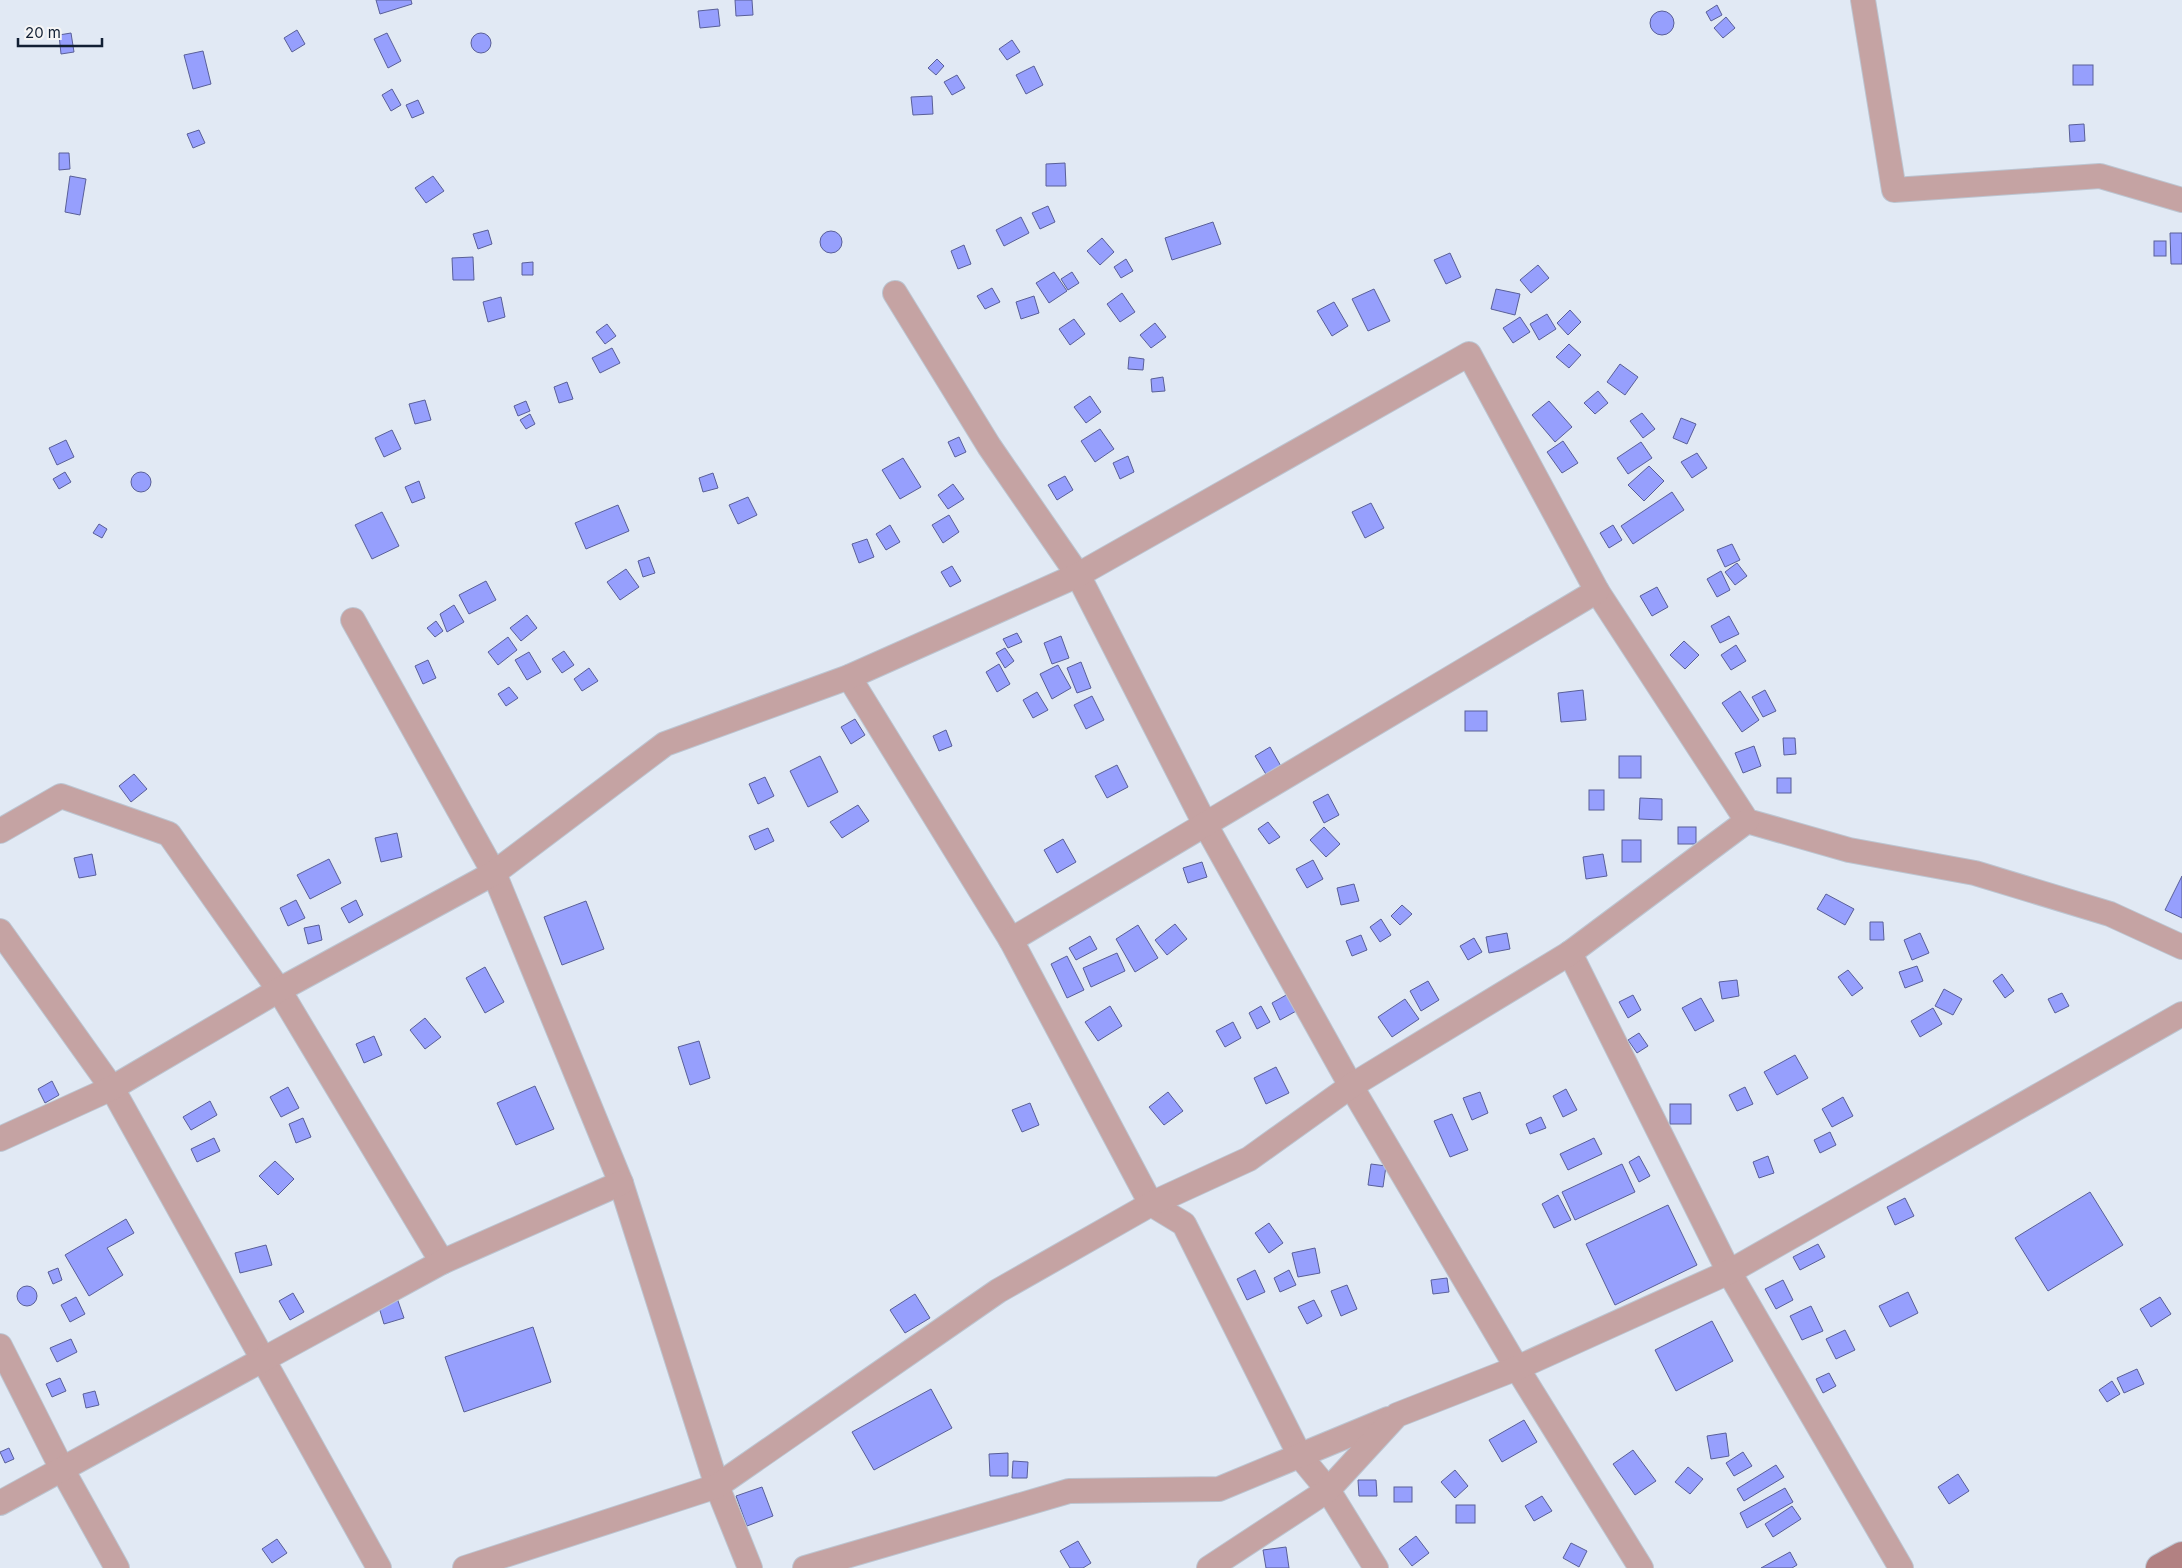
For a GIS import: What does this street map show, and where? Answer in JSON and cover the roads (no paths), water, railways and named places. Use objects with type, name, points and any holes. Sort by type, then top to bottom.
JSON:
[{"type":"main road","points":[[2160,1568],[2182,1556]]},
{"type":"street","points":[[1863,0],[1894,190],[2100,176],[2182,200]]},
{"type":"street","points":[[895,293],[989,446],[1078,575],[1205,824],[1351,1086],[1517,1368],[1641,1568]]},
{"type":"street","points":[[0,1139],[112,1088],[279,990],[494,873],[665,744],[848,677],[1078,575],[1469,354],[1597,591],[1748,821],[1849,850],[1975,873],[2110,914],[2182,947]]},
{"type":"street","points":[[1011,940],[1597,591]]},
{"type":"street","points":[[353,620],[494,873],[621,1183],[717,1486],[750,1568]]},
{"type":"street","points":[[848,677],[1011,940],[1151,1204],[1184,1224],[1300,1456],[1328,1490],[1376,1568]]},
{"type":"street","points":[[0,831],[61,796],[169,834],[279,990],[442,1262]]},
{"type":"street","points":[[465,1568],[717,1486],[998,1291],[1151,1204],[1248,1159],[1351,1086],[1570,953],[1748,821]]},
{"type":"street","points":[[0,931],[112,1088],[379,1568]]},
{"type":"street","points":[[1570,953],[1729,1272],[1901,1568]]},
{"type":"street","points":[[805,1568],[1069,1491],[1218,1489],[1517,1368],[1729,1272],[2182,1014]]},
{"type":"street","points":[[0,1503],[442,1262],[621,1183]]},
{"type":"street","points":[[0,1346],[62,1469],[116,1568]]},
{"type":"street","points":[[1209,1568],[1328,1490],[1397,1415]]}]
